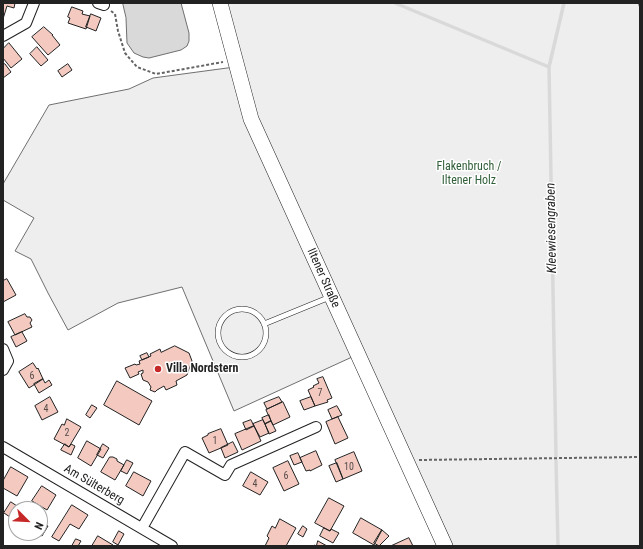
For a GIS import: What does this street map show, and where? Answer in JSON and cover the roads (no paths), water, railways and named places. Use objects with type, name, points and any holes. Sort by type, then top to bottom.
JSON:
[{"type":"street","points":[[3,36],[26,24],[34,3]]},
{"type":"street","name":"Iltener Straße","points":[[220,3],[251,118],[445,546]]},
{"type":"street","points":[[3,349],[8,361],[3,370]]},
{"type":"street","points":[[142,528],[185,452],[225,474],[231,466],[316,427]]},
{"type":"street","name":"Am Sülterberg","points":[[3,447],[172,546]]},
{"type":"lane","points":[[264,324],[331,296]]},
{"type":"lane","points":[[242,309],[251,311],[259,316],[264,324],[266,334],[264,343],[258,350],[250,355],[241,357],[232,355],[224,349],[219,342],[218,332],[220,323],[225,316],[233,310],[242,309]]},
{"type":"waterway","points":[[395,3],[549,67]]},
{"type":"waterway","name":"Kleewiesengraben","points":[[556,456],[549,67],[564,3]]},
{"type":"waterway","name":"Kleewiesengraben","points":[[556,461],[558,546]]},
{"type":"place","name":"Villa Nordstern","points":[[158,369]]},
{"type":"park label","name":"Flakenbruch / Iltener Holz","points":[[469,174]]}]
